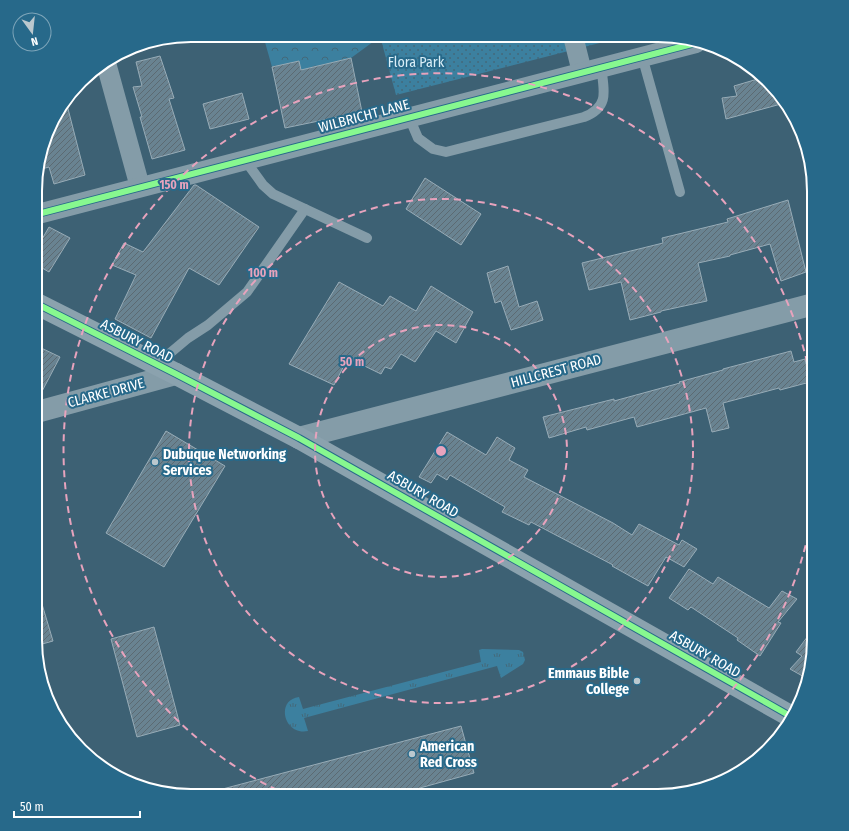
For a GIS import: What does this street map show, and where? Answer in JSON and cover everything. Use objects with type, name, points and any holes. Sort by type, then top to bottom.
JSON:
[{"type":"main road","name":"ASBURY ROAD","points":[[42,306],[299,438],[787,714]]},
{"type":"street","points":[[576,42],[591,69]]},
{"type":"street","name":"WILBRICHT LANE","points":[[42,213],[686,45]]},
{"type":"street","points":[[107,68],[140,187]]},
{"type":"street","name":"HILLCREST ROAD","points":[[299,438],[807,306]]},
{"type":"street","name":"CLARKE DRIVE","points":[[42,411],[176,374]]},
{"type":"lane","points":[[642,56],[680,192]]},
{"type":"lane","points":[[409,117],[418,138],[433,149],[446,152],[584,118],[594,114],[601,106],[604,94],[591,69]]},
{"type":"lane","points":[[245,160],[263,185],[273,194],[366,238]]},
{"type":"lane","points":[[157,364],[188,338],[208,325],[247,292],[304,209]]},
{"type":"green space","points":[[265,42],[373,42],[351,58],[301,70],[299,61],[272,67]]},
{"type":"green space","name":"Flora Park","points":[[382,42],[604,42],[396,95]]},
{"type":"green space","points":[[479,650],[519,650],[523,652],[525,660],[523,664],[501,678],[497,666],[304,718],[308,731],[300,731],[293,728],[288,723],[285,710],[287,704],[299,697],[303,709],[481,662]]},
{"type":"building","points":[[160,56],[174,98],[169,99],[185,150],[152,159],[133,87],[142,86],[136,62]]},
{"type":"building","points":[[351,58],[362,112],[285,128],[272,67],[299,61],[301,70]]},
{"type":"building","points":[[756,79],[779,104],[726,119],[722,98],[737,96],[734,86]]},
{"type":"building","points":[[242,93],[249,119],[210,129],[203,104]]},
{"type":"building","points":[[68,107],[85,175],[54,184],[49,167],[44,168],[50,143],[57,125]]},
{"type":"building","points":[[425,178],[481,214],[461,245],[406,209]]},
{"type":"building","points":[[194,185],[259,227],[219,285],[189,268],[151,338],[115,319],[136,275],[112,265],[124,243],[143,252]]},
{"type":"building","points":[[788,200],[806,272],[781,281],[770,244],[730,256],[698,263],[707,301],[661,311],[630,320],[621,282],[589,290],[582,263],[663,243],[662,238],[728,222],[727,219]]},
{"type":"building","points":[[49,227],[70,238],[49,272],[42,268],[42,239]]},
{"type":"building","points":[[508,266],[519,307],[537,301],[543,320],[511,330],[501,301],[495,303],[487,273]]},
{"type":"building","points":[[339,282],[383,306],[390,296],[416,311],[431,286],[473,312],[456,343],[436,331],[415,362],[401,354],[391,369],[385,367],[381,374],[348,358],[334,385],[289,364]]},
{"type":"building","points":[[42,348],[60,357],[42,391]]},
{"type":"building","points":[[791,351],[794,362],[805,359],[807,368],[807,383],[780,390],[779,388],[723,403],[729,428],[712,432],[706,408],[637,427],[634,417],[587,430],[586,427],[549,438],[543,417],[614,399],[614,401],[680,383],[679,382]]},
{"type":"building","points":[[166,431],[225,466],[164,567],[106,533]]},
{"type":"building","points":[[447,432],[486,455],[497,437],[515,448],[509,460],[528,470],[524,477],[613,523],[632,535],[639,524],[679,545],[682,540],[697,549],[684,567],[666,557],[648,586],[612,566],[613,565],[531,522],[529,525],[502,512],[505,507],[450,475],[447,480],[437,474],[431,483],[419,477]]},
{"type":"building","points":[[689,569],[713,584],[718,577],[769,608],[782,591],[797,599],[778,622],[781,623],[760,656],[737,640],[738,638],[691,607],[688,610],[669,598]]},
{"type":"building","points":[[42,604],[53,641],[42,644]]},
{"type":"building","points":[[154,627],[180,725],[137,737],[111,639]]},
{"type":"building","points":[[807,637],[806,659],[802,676],[790,669],[802,656],[796,652]]},
{"type":"building","name":"American Red Cross","points":[[461,726],[474,773],[416,789],[223,789]]},
{"type":"cycle path","points":[[42,213],[688,45]]},
{"type":"cycle path","points":[[42,307],[299,438],[787,714]]},
{"type":"place","name":"Dubuque Networking Services","points":[[155,462]]},
{"type":"place","name":"Emmaus Bible College","points":[[637,681]]},
{"type":"place","name":"American Red Cross","points":[[412,754]]}]
